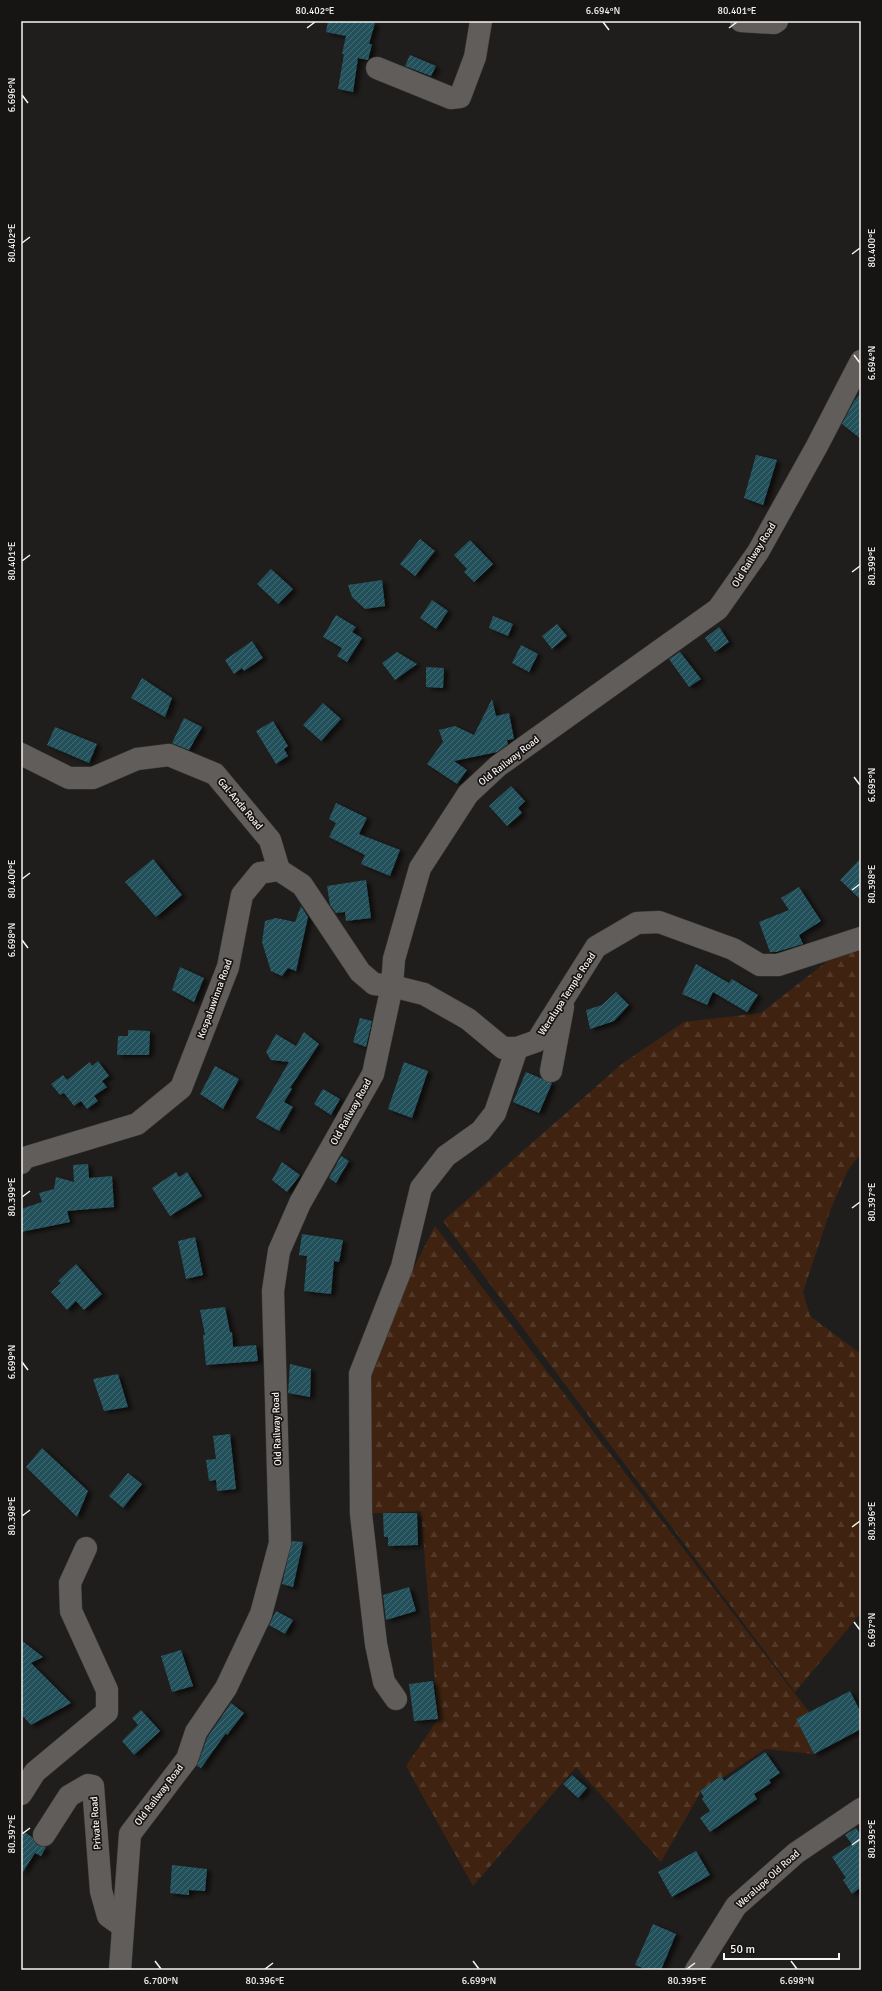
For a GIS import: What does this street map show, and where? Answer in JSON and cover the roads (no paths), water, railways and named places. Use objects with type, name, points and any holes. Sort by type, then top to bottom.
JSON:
[{"type":"street","points":[[377,68],[451,98],[460,97],[475,57],[481,21]]},
{"type":"street","points":[[741,21],[774,23],[777,21]]},
{"type":"street","name":"Old Railway Road","points":[[120,1970],[122,1926],[130,1834],[187,1759],[196,1732],[226,1688],[261,1614],[280,1543],[273,1291],[279,1251],[300,1203],[373,1074],[392,986],[394,959],[420,868],[468,794],[498,766],[718,609],[758,552],[817,446],[861,361]]},
{"type":"street","name":"Gal-Anda Road","points":[[21,754],[69,778],[93,778],[137,759],[169,755],[215,774],[270,840],[279,870]]},
{"type":"street","points":[[279,870],[302,885],[360,972],[374,984],[392,986],[424,994],[468,1019],[503,1048],[517,1048],[495,1113],[481,1131],[446,1156],[421,1188],[402,1267],[360,1374],[361,1514],[376,1644],[384,1682],[396,1699]]},
{"type":"street","name":"Kospalawinna Road","points":[[22,1159],[137,1124],[181,1088],[228,967],[242,895],[260,873],[279,870]]},
{"type":"street","name":"Weralupa Temple Road","points":[[517,1048],[537,1040],[596,947],[637,923],[659,922],[733,949],[760,964],[778,966],[861,938]]},
{"type":"street","points":[[551,1071],[565,994]]},
{"type":"street","points":[[21,1794],[35,1772],[107,1712],[107,1690],[71,1611],[70,1583],[86,1548]]},
{"type":"street","name":"Private Road","points":[[44,1835],[69,1796],[88,1785],[93,1786],[101,1891],[108,1916],[122,1926]]},
{"type":"street","name":"Weralupe Old Road","points":[[696,1970],[736,1906],[796,1853],[861,1809]]}]
